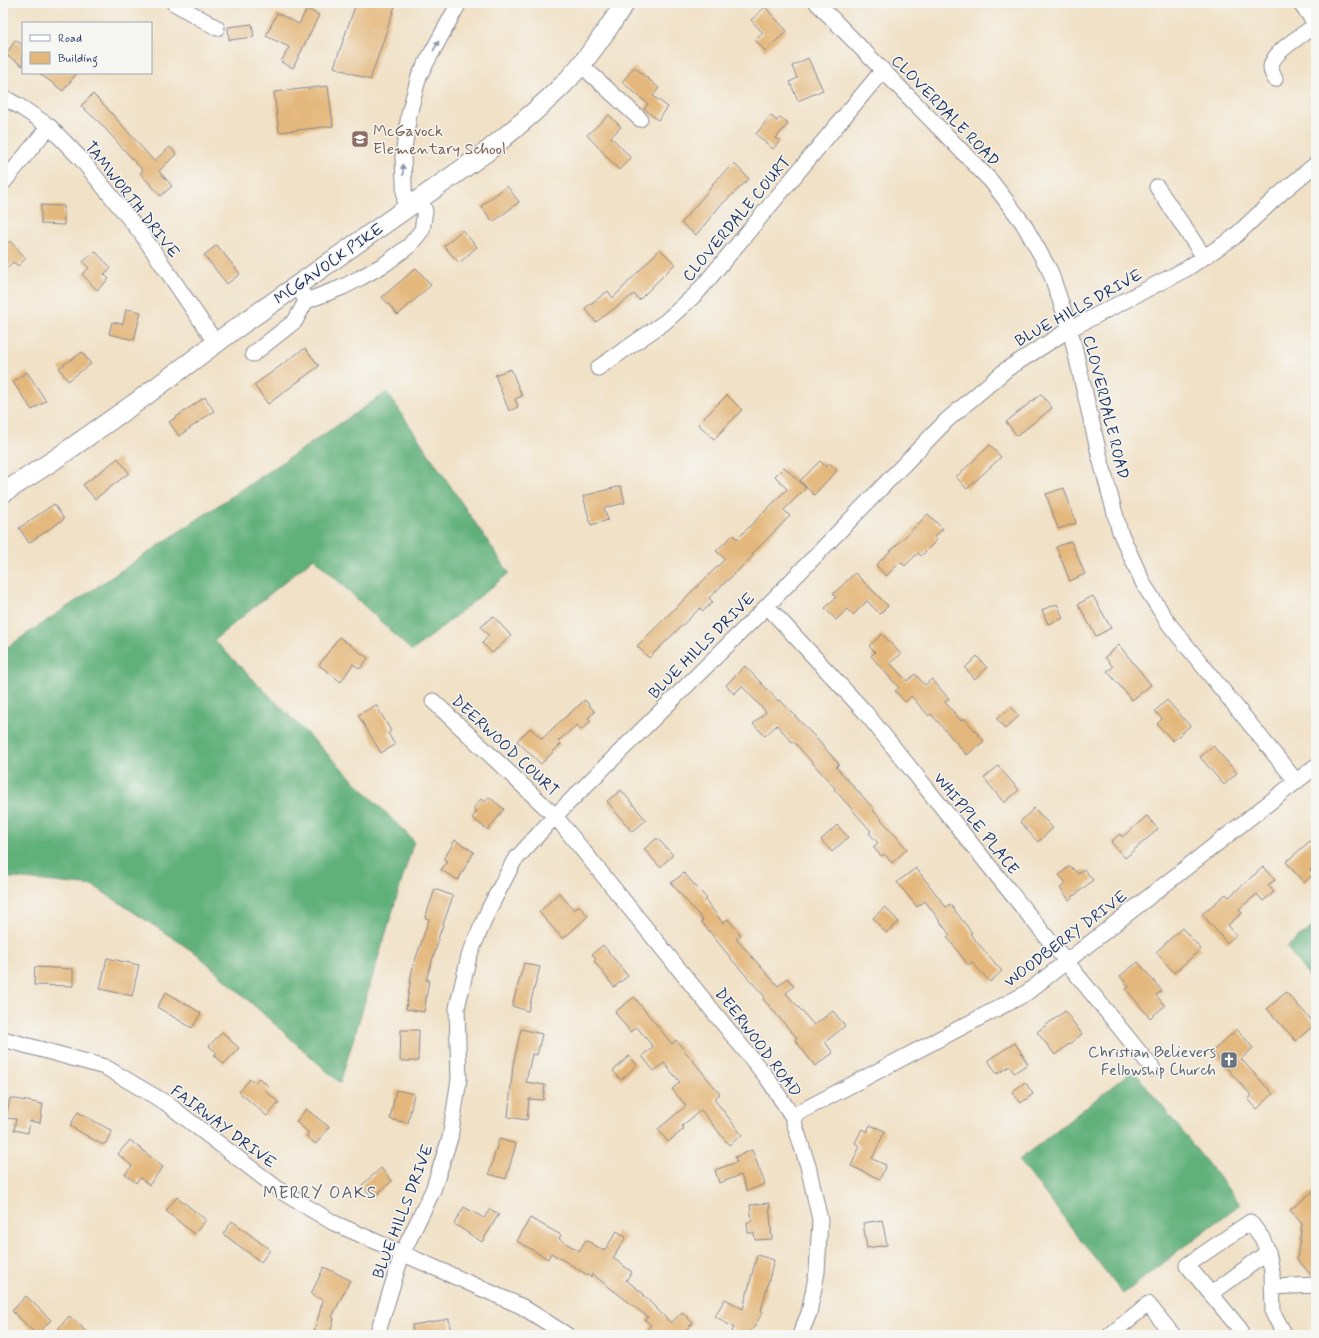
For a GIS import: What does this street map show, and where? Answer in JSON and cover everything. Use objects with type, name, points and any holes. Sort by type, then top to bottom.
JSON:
[{"type":"main road","name":"MCGAVOCK PIKE","points":[[3,493],[54,460],[138,401],[216,343],[302,293],[412,204],[485,153],[521,124],[560,87],[599,42],[625,3]]},
{"type":"street","points":[[174,3],[217,28]]},
{"type":"street","points":[[253,354],[295,321],[302,293],[343,287],[386,264],[409,246],[422,230],[425,210],[412,204],[403,156],[409,114],[419,76],[459,3]]},
{"type":"street","name":"CLOVERDALE ROAD","points":[[817,3],[991,182],[1023,223],[1050,271],[1070,329],[1100,458],[1120,532],[1144,584],[1169,624],[1296,780]]},
{"type":"street","points":[[1275,79],[1271,66],[1273,59],[1280,51],[1316,24],[1300,3]]},
{"type":"street","points":[[580,64],[640,119]]},
{"type":"street","name":"CLOVERDALE COURT","points":[[598,368],[665,322],[697,293],[883,70]]},
{"type":"street","name":"TAMWORTH DRIVE","points":[[3,97],[49,126],[81,159],[142,233],[216,343]]},
{"type":"street","points":[[3,183],[49,126]]},
{"type":"street","name":"BLUE HILLS DRIVE","points":[[377,1335],[402,1254],[433,1190],[450,1138],[458,1078],[456,1008],[469,956],[489,909],[514,861],[555,816],[767,606],[946,420],[1007,369],[1070,329],[1186,269],[1233,238],[1280,194],[1316,164]]},
{"type":"street","points":[[1157,187],[1204,257]]},
{"type":"street","name":"WHIPPLE PLACE","points":[[767,606],[865,712],[1153,1069]]},
{"type":"street","name":"DEERWOOD COURT","points":[[433,701],[555,816]]},
{"type":"street","name":"WOODBERRY DRIVE","points":[[792,1116],[1025,994],[1296,780],[1316,766]]},
{"type":"street","name":"DEERWOOD ROAD","points":[[555,816],[763,1073],[792,1116],[808,1166],[820,1220],[817,1272],[809,1313],[800,1335]]},
{"type":"street","name":"FAIRWAY DRIVE","points":[[3,1039],[105,1067],[166,1104],[282,1192],[334,1223],[521,1306],[567,1335]]},
{"type":"street","points":[[1240,1329],[1187,1265],[1250,1222],[1262,1238],[1268,1252],[1272,1272],[1273,1313],[1285,1335]]},
{"type":"street","points":[[1211,1294],[1268,1252]]},
{"type":"street","points":[[1272,1287],[1316,1286]]},
{"type":"street","points":[[1118,1333],[1148,1304],[1173,1335]]},
{"type":"green space","points":[[387,392],[509,573],[412,651],[314,558],[214,640],[414,841],[340,1083],[197,954],[94,886],[3,877],[3,650]]},
{"type":"green space","points":[[1316,924],[1316,986],[1287,947]]},
{"type":"green space","points":[[1133,1070],[1240,1204],[1123,1294],[1019,1160]]},
{"type":"building","points":[[356,3],[396,3],[370,80],[334,67]]},
{"type":"building","points":[[765,7],[787,31],[765,51],[755,40],[763,33],[751,20]]},
{"type":"building","points":[[307,9],[319,15],[293,68],[281,62],[289,47],[266,36],[277,13],[299,24]]},
{"type":"building","points":[[252,24],[254,37],[229,40],[228,27]]},
{"type":"building","points":[[15,40],[22,44],[22,65],[6,55]]},
{"type":"building","points":[[808,58],[823,90],[798,101],[790,82],[797,78],[792,66]]},
{"type":"building","points":[[634,67],[659,88],[653,96],[668,107],[658,120],[644,109],[648,104],[622,82]]},
{"type":"building","points":[[40,74],[76,74],[63,91]]},
{"type":"building","points":[[328,86],[333,126],[279,132],[274,92]]},
{"type":"building","points":[[93,94],[154,161],[170,147],[176,154],[159,171],[172,186],[161,196],[140,173],[143,171],[101,124],[81,106]]},
{"type":"building","points":[[609,115],[621,127],[611,137],[631,158],[619,170],[587,135]]},
{"type":"building","points":[[771,115],[777,121],[780,117],[788,124],[776,138],[780,141],[773,149],[756,134]]},
{"type":"building","points":[[734,163],[749,179],[719,207],[696,235],[681,223],[713,185],[712,184]]},
{"type":"building","points":[[507,186],[519,202],[493,222],[481,206]]},
{"type":"building","points":[[41,205],[64,206],[64,225],[41,224]]},
{"type":"building","points":[[462,230],[477,247],[459,263],[444,246]]},
{"type":"building","points":[[10,241],[26,258],[18,266],[13,262],[3,272],[3,248]]},
{"type":"building","points":[[217,245],[240,274],[227,284],[204,255]]},
{"type":"building","points":[[660,249],[675,264],[639,300],[634,294],[596,322],[585,308],[608,291],[613,298]]},
{"type":"building","points":[[95,251],[111,268],[104,274],[109,279],[97,290],[82,274],[89,268],[83,262]]},
{"type":"building","points":[[416,268],[431,285],[398,315],[382,297]]},
{"type":"building","points":[[126,309],[141,312],[134,340],[109,334],[112,322],[123,324]]},
{"type":"building","points":[[305,348],[319,366],[268,404],[254,385]]},
{"type":"building","points":[[82,352],[91,364],[68,381],[59,368]]},
{"type":"building","points":[[511,369],[522,396],[515,399],[518,407],[509,411],[495,375]]},
{"type":"building","points":[[27,372],[46,401],[32,410],[13,382]]},
{"type":"building","points":[[1041,394],[1052,408],[1017,436],[1006,422]]},
{"type":"building","points":[[727,395],[742,410],[714,439],[698,424]]},
{"type":"building","points":[[205,397],[214,411],[179,436],[169,422]]},
{"type":"building","points":[[990,445],[1001,457],[967,489],[956,477]]},
{"type":"building","points":[[118,458],[129,473],[95,499],[83,485]]},
{"type":"building","points":[[820,461],[826,467],[829,463],[837,470],[814,495],[800,481]]},
{"type":"building","points":[[784,467],[806,488],[784,510],[790,516],[752,554],[753,556],[709,598],[713,602],[703,611],[700,608],[649,658],[637,646],[725,559],[716,551],[733,535],[737,539],[787,489],[775,476]]},
{"type":"building","points":[[621,486],[625,503],[604,508],[608,520],[591,525],[583,496]]},
{"type":"building","points":[[1064,488],[1076,523],[1058,529],[1046,494]]},
{"type":"building","points":[[54,504],[64,519],[29,543],[19,528]]},
{"type":"building","points":[[928,514],[943,529],[934,537],[937,540],[921,556],[918,553],[905,566],[901,562],[886,576],[876,565]]},
{"type":"building","points":[[1071,541],[1085,574],[1070,581],[1056,547]]},
{"type":"building","points":[[855,573],[888,606],[880,614],[867,601],[853,615],[847,609],[836,620],[825,608],[836,597],[833,594]]},
{"type":"building","points":[[1093,596],[1111,628],[1096,636],[1078,604]]},
{"type":"building","points":[[1057,604],[1063,618],[1048,624],[1042,610]]},
{"type":"building","points":[[493,616],[511,636],[492,653],[482,643],[489,636],[481,627]]},
{"type":"building","points":[[882,634],[901,654],[890,663],[907,681],[915,674],[925,685],[932,679],[949,699],[945,702],[961,721],[964,718],[984,741],[967,755],[931,714],[929,716],[911,696],[905,702],[895,691],[899,688],[871,656],[875,652],[869,646]]},
{"type":"building","points":[[339,637],[368,658],[360,669],[353,664],[341,682],[319,665]]},
{"type":"building","points":[[1119,645],[1151,685],[1132,700],[1107,671],[1113,667],[1105,657]]},
{"type":"building","points":[[977,656],[987,668],[975,679],[965,668]]},
{"type":"building","points":[[745,666],[778,701],[780,700],[839,764],[836,767],[874,809],[873,810],[907,849],[892,863],[884,854],[881,856],[873,847],[878,843],[869,833],[871,831],[834,789],[835,788],[777,725],[765,736],[753,724],[766,712],[742,686],[734,694],[726,685]]},
{"type":"building","points":[[585,700],[595,712],[588,718],[591,721],[581,730],[577,725],[558,741],[561,744],[541,764],[517,741],[530,728],[542,739]]},
{"type":"building","points":[[1167,700],[1190,726],[1173,741],[1157,724],[1162,719],[1155,711]]},
{"type":"building","points":[[376,705],[391,731],[388,733],[395,745],[381,753],[358,715]]},
{"type":"building","points":[[1011,707],[1019,716],[1005,729],[997,719]]},
{"type":"building","points":[[1213,746],[1237,773],[1224,785],[1200,757]]},
{"type":"building","points":[[998,766],[1019,790],[1004,803],[984,778]]},
{"type":"building","points":[[621,790],[646,820],[632,832],[607,801]]},
{"type":"building","points":[[489,797],[504,809],[488,830],[472,818],[477,811],[473,809],[481,799],[485,802]]},
{"type":"building","points":[[1034,808],[1053,828],[1038,842],[1020,822]]},
{"type":"building","points":[[1147,816],[1158,829],[1125,858],[1111,842],[1120,834],[1122,837]]},
{"type":"building","points":[[837,825],[848,837],[832,852],[821,840]]},
{"type":"building","points":[[657,838],[673,855],[660,867],[644,849]]},
{"type":"building","points":[[455,840],[474,852],[458,880],[441,870],[447,861],[444,859]]},
{"type":"building","points":[[1311,840],[1316,846],[1316,865],[1310,870],[1314,874],[1304,883],[1286,862]]},
{"type":"building","points":[[1070,866],[1078,874],[1084,869],[1093,880],[1069,900],[1060,888],[1066,883],[1059,875]]},
{"type":"building","points":[[1263,867],[1275,880],[1268,885],[1274,892],[1263,901],[1257,894],[1239,909],[1242,913],[1228,925],[1236,935],[1227,943],[1202,914],[1226,894],[1229,897]]},
{"type":"building","points":[[916,868],[946,907],[950,904],[972,933],[970,934],[1002,971],[990,982],[972,962],[968,965],[947,937],[950,935],[925,901],[917,907],[897,882]]},
{"type":"building","points":[[684,873],[707,899],[705,900],[723,923],[728,919],[741,935],[736,939],[778,986],[787,978],[794,986],[786,993],[814,1025],[833,1011],[845,1026],[825,1042],[833,1053],[815,1066],[795,1040],[797,1038],[763,999],[765,997],[733,961],[701,921],[703,920],[671,883]]},
{"type":"building","points":[[435,889],[453,896],[426,980],[429,980],[424,1012],[406,1009],[412,970],[429,919],[425,918]]},
{"type":"building","points":[[559,893],[574,910],[579,906],[588,916],[563,939],[539,912]]},
{"type":"building","points":[[885,907],[899,922],[886,933],[873,918]]},
{"type":"building","points":[[1182,928],[1201,949],[1174,973],[1156,952]]},
{"type":"building","points":[[603,945],[628,976],[614,987],[594,961],[596,959],[592,954]]},
{"type":"building","points":[[107,958],[139,965],[132,996],[100,989]]},
{"type":"building","points":[[1138,962],[1162,991],[1156,995],[1165,1006],[1150,1018],[1126,989],[1129,987],[1120,976]]},
{"type":"building","points":[[524,963],[540,967],[528,1011],[512,1006]]},
{"type":"building","points":[[35,967],[73,969],[73,986],[34,985]]},
{"type":"building","points":[[166,992],[201,1013],[192,1028],[157,1007]]},
{"type":"building","points":[[1286,992],[1315,1024],[1296,1041],[1267,1009]]},
{"type":"building","points":[[634,997],[672,1044],[676,1040],[720,1094],[714,1099],[742,1135],[729,1145],[701,1110],[682,1126],[684,1129],[668,1142],[658,1129],[686,1106],[672,1089],[680,1082],[664,1063],[654,1071],[642,1056],[653,1047],[637,1027],[630,1032],[615,1012]]},
{"type":"building","points":[[1065,1011],[1082,1034],[1055,1055],[1037,1032]]},
{"type":"building","points":[[521,1029],[542,1034],[537,1055],[532,1054],[526,1082],[545,1085],[543,1100],[529,1099],[527,1120],[508,1117],[513,1065]]},
{"type":"building","points":[[1237,1029],[1253,1048],[1241,1059],[1273,1094],[1257,1109],[1248,1099],[1252,1096],[1212,1052]]},
{"type":"building","points":[[401,1030],[419,1030],[418,1061],[400,1061]]},
{"type":"building","points":[[222,1032],[239,1048],[224,1064],[214,1055],[217,1053],[209,1046]]},
{"type":"building","points":[[1015,1043],[1028,1064],[1014,1073],[1010,1066],[997,1074],[988,1060]]},
{"type":"building","points":[[629,1056],[637,1065],[621,1080],[613,1071]]},
{"type":"building","points":[[259,1078],[268,1086],[265,1090],[279,1103],[267,1116],[239,1092],[250,1079],[254,1083]]},
{"type":"building","points":[[1025,1082],[1033,1094],[1021,1103],[1012,1092]]},
{"type":"building","points":[[396,1090],[414,1094],[408,1123],[390,1119]]},
{"type":"building","points":[[10,1098],[43,1104],[40,1123],[30,1121],[28,1133],[14,1130],[16,1119],[6,1118]]},
{"type":"building","points":[[306,1109],[329,1127],[316,1144],[306,1136],[309,1133],[296,1122]]},
{"type":"building","points":[[78,1112],[112,1131],[105,1144],[101,1144],[70,1126]]},
{"type":"building","points":[[870,1125],[885,1131],[872,1159],[886,1165],[880,1179],[851,1166],[860,1146],[855,1143],[862,1129],[867,1132]]},
{"type":"building","points":[[499,1139],[516,1144],[506,1179],[489,1174]]},
{"type":"building","points":[[130,1140],[163,1167],[149,1185],[140,1178],[136,1183],[125,1174],[132,1166],[118,1154]]},
{"type":"building","points":[[752,1150],[765,1184],[747,1191],[741,1175],[719,1183],[715,1170],[737,1162],[735,1157]]},
{"type":"building","points":[[381,1168],[392,1181],[373,1198],[362,1185]]},
{"type":"building","points":[[1316,1189],[1316,1276],[1312,1276],[1297,1259],[1302,1224],[1290,1210]]},
{"type":"building","points":[[177,1197],[206,1220],[194,1234],[166,1211]]},
{"type":"building","points":[[769,1203],[772,1239],[755,1240],[754,1233],[748,1233],[747,1222],[752,1221],[750,1205]]},
{"type":"building","points":[[464,1207],[484,1218],[490,1209],[499,1214],[482,1242],[454,1224]]},
{"type":"building","points":[[530,1218],[561,1235],[559,1239],[579,1251],[586,1240],[604,1251],[617,1231],[626,1237],[613,1258],[632,1272],[626,1280],[644,1294],[643,1295],[671,1323],[682,1312],[693,1323],[681,1335],[654,1335],[648,1328],[651,1325],[645,1320],[648,1317],[592,1274],[591,1277],[551,1253],[548,1259],[517,1241]]},
{"type":"building","points":[[882,1220],[887,1245],[867,1248],[863,1223]]},
{"type":"building","points":[[232,1221],[270,1250],[261,1262],[223,1234]]},
{"type":"building","points":[[757,1255],[774,1260],[761,1311],[763,1312],[749,1335],[730,1335],[734,1328],[715,1316],[725,1299],[743,1309]]},
{"type":"building","points":[[324,1267],[350,1280],[332,1317],[334,1318],[330,1335],[313,1335],[323,1300],[311,1294]]},
{"type":"building","points":[[26,1296],[51,1320],[37,1335],[12,1311]]},
{"type":"building","points":[[69,1316],[82,1326],[81,1327],[90,1335],[65,1335],[58,1329]]},
{"type":"building","points":[[449,1319],[451,1335],[413,1335],[412,1325]]},
{"type":"place","name":"McGavock Elementary School","points":[[360,139]]},
{"type":"place","name":"Christian Believers Fellowship Church","points":[[1229,1060]]},
{"type":"district","name":"MERRY OAKS","points":[[320,1192]]}]
